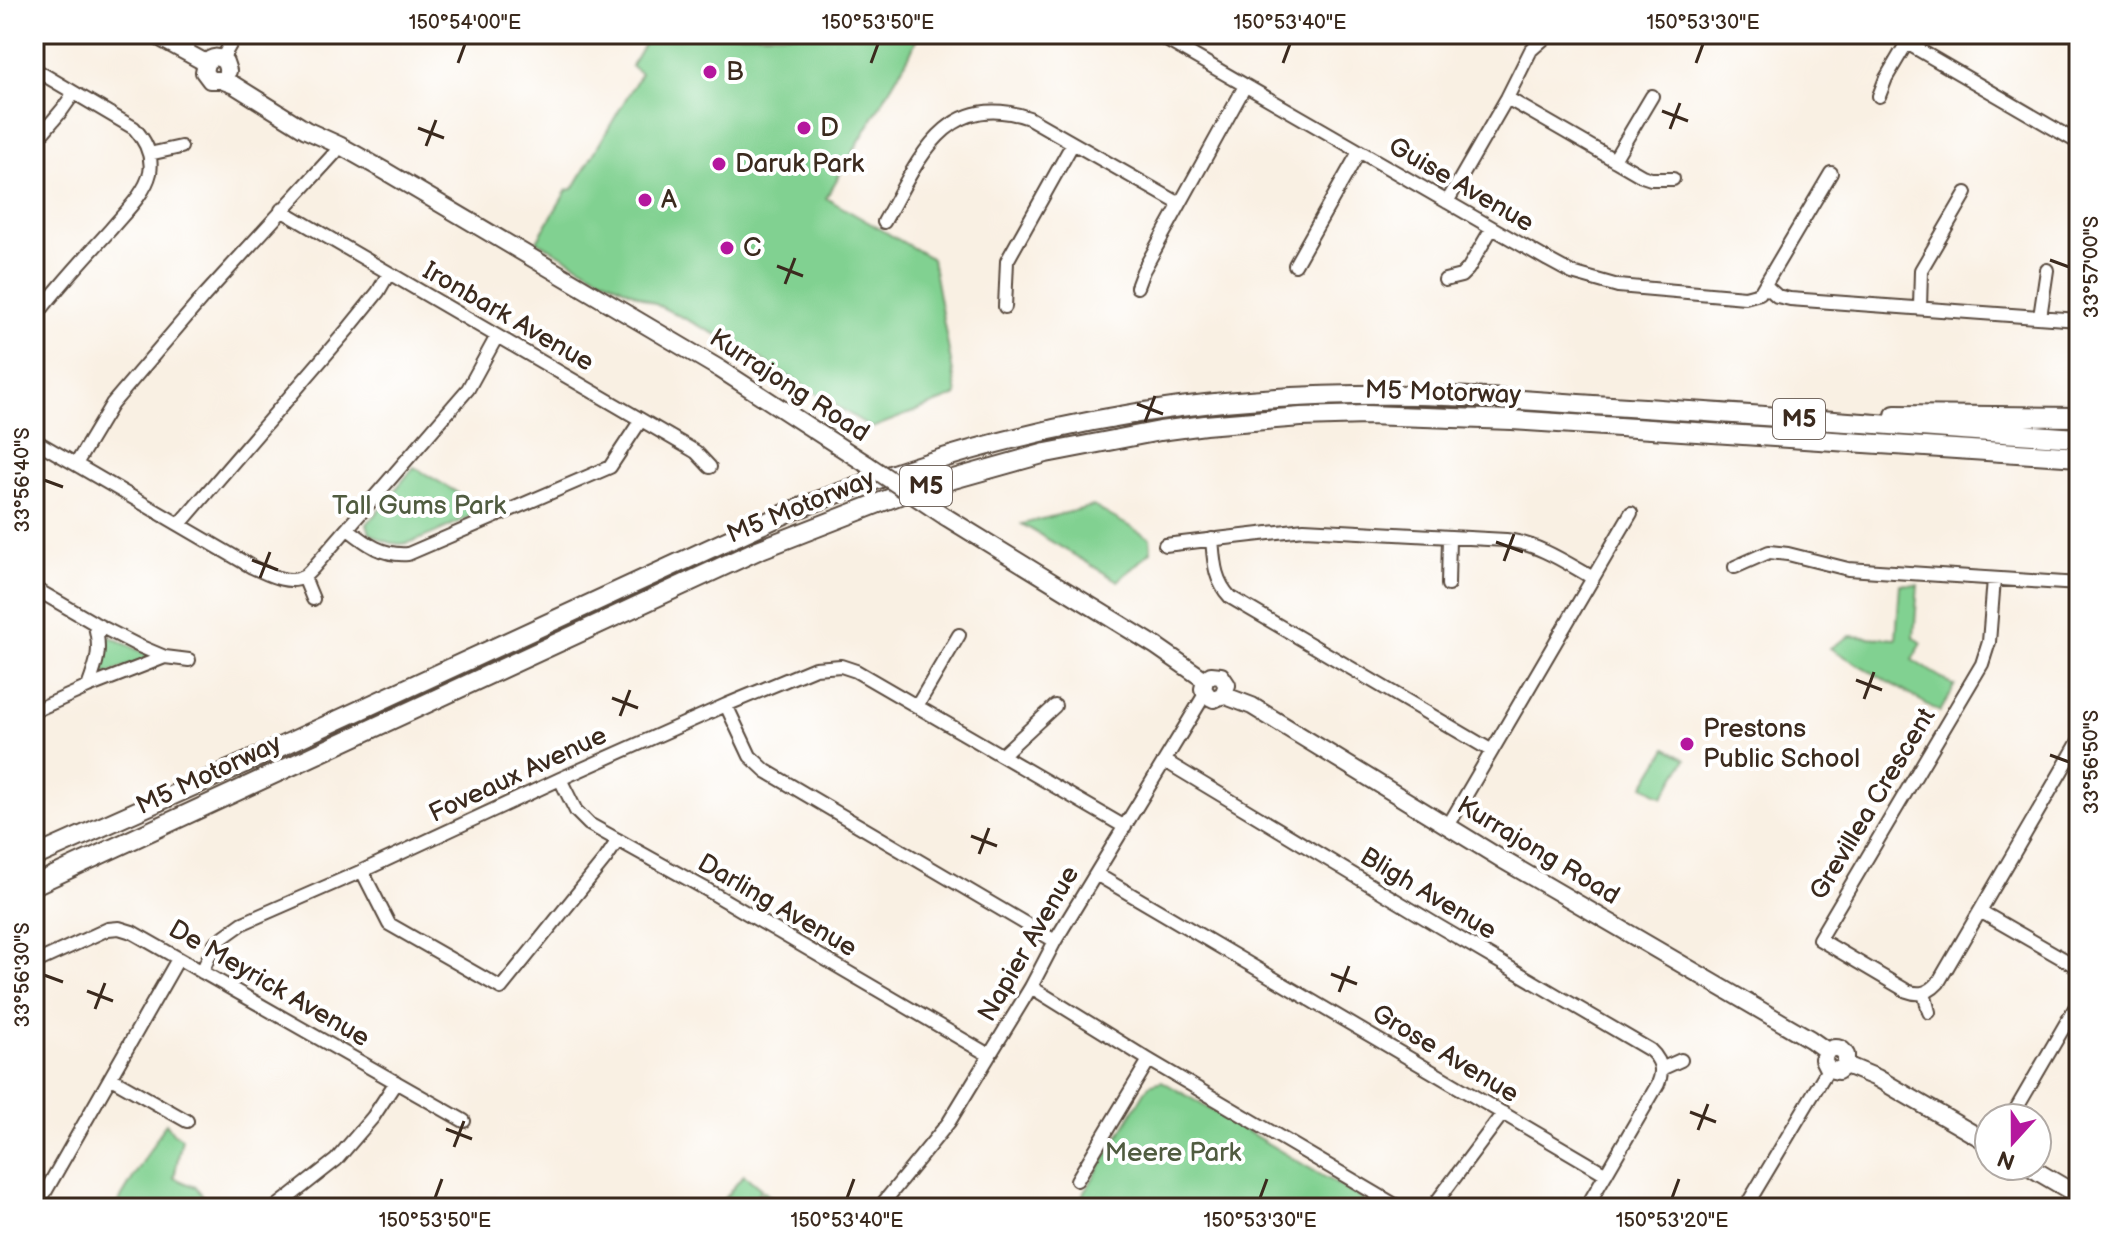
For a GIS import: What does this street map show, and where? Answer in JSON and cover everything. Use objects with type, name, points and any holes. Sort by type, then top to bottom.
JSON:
[{"type":"highway","name":"M5 Motorway","points":[[34,857],[258,757],[734,536],[855,485],[971,448],[1055,428],[1181,407],[1301,396],[1419,395],[2079,438]]},
{"type":"highway","points":[[1648,408],[2079,417]]},
{"type":"highway","name":"M5 Motorway","points":[[34,885],[758,550],[907,492],[1046,453],[1205,425],[1366,415],[1527,421],[2079,457]]},
{"type":"main road","name":"Kurrajong Road","points":[[153,34],[219,68],[234,85],[306,130],[339,145],[720,369],[946,517],[1156,646],[1205,687],[1211,675],[1221,676],[1227,685],[1223,695],[1252,706],[1827,1051]]},
{"type":"main road","points":[[1835,1047],[1846,1055],[1846,1065],[1838,1071],[1828,1069],[1823,1059],[1827,1051],[1835,1047]]},
{"type":"main road","points":[[1846,1065],[1877,1078],[1973,1134]]},
{"type":"main road","points":[[2053,1181],[2079,1196]]},
{"type":"street","points":[[219,68],[236,34]]},
{"type":"street","name":"Guise Avenue","points":[[1156,34],[1572,273],[1618,286],[1745,297],[1760,293],[1766,286]]},
{"type":"street","points":[[1447,202],[1531,50],[1547,36]]},
{"type":"street","points":[[1879,96],[1886,78],[1910,39],[2079,143]]},
{"type":"street","points":[[34,69],[134,128],[143,138],[149,154],[149,174],[135,199],[34,319]]},
{"type":"street","points":[[1137,287],[1245,86]]},
{"type":"street","points":[[34,143],[74,93]]},
{"type":"street","points":[[1614,160],[1652,96]]},
{"type":"street","points":[[1507,98],[1651,179],[1673,179]]},
{"type":"street","points":[[884,222],[939,133],[964,118],[991,111],[1029,118],[1180,204]]},
{"type":"street","points":[[1005,307],[1007,261],[1073,143]]},
{"type":"street","points":[[76,464],[112,404],[339,145]]},
{"type":"street","points":[[149,154],[181,147]]},
{"type":"street","points":[[1295,265],[1359,152]]},
{"type":"street","points":[[1831,173],[1766,286],[1777,296],[2079,320]]},
{"type":"street","points":[[1920,308],[1921,270],[1966,193]]},
{"type":"street","name":"Ironbark Avenue","points":[[281,210],[696,452],[710,467]]},
{"type":"street","points":[[1445,280],[1461,276],[1468,269],[1492,228]]},
{"type":"street","points":[[2040,317],[2047,270]]},
{"type":"street","points":[[180,524],[348,329],[389,273]]},
{"type":"street","points":[[34,440],[252,567],[292,580],[304,577],[468,389],[497,336]]},
{"type":"street","points":[[348,529],[381,552],[408,554],[610,467],[641,420]]},
{"type":"street","points":[[1448,826],[1631,513]]},
{"type":"street","points":[[1165,545],[1304,529],[1506,540],[1529,544],[1593,578]]},
{"type":"street","points":[[1448,585],[1449,537]]},
{"type":"street","points":[[1212,539],[1216,575],[1222,589],[1230,597],[1492,751]]},
{"type":"street","points":[[1735,567],[1769,552],[1848,569],[2079,584]]},
{"type":"street","points":[[304,577],[313,599]]},
{"type":"street","name":"Grevillea Crescent","points":[[1924,993],[1907,991],[1819,939],[1982,664],[1989,642],[1994,579]]},
{"type":"street","points":[[34,588],[139,646],[165,657],[189,660]]},
{"type":"street","points":[[88,687],[99,658],[94,623]]},
{"type":"street","points":[[917,706],[959,635]]},
{"type":"street","points":[[34,711],[165,657]]},
{"type":"street","name":"Foveaux Avenue","points":[[202,972],[215,943],[243,923],[560,779],[815,668],[841,666],[856,671],[1125,827]]},
{"type":"street","name":"Napier Avenue","points":[[879,1208],[944,1128],[1165,761],[1205,687]]},
{"type":"street","points":[[726,705],[750,756],[766,771],[1055,941]]},
{"type":"street","points":[[1002,755],[1055,706]]},
{"type":"street","points":[[1929,1012],[1924,993],[1938,983],[2079,741]]},
{"type":"street","name":"Bligh Avenue","points":[[1165,761],[1650,1050],[1657,1056],[1661,1069]]},
{"type":"street","name":"Darling Avenue","points":[[560,779],[582,818],[989,1055]]},
{"type":"street","points":[[362,871],[389,924],[501,988],[618,840]]},
{"type":"street","name":"Grose Avenue","points":[[1096,874],[1606,1174]]},
{"type":"street","points":[[1980,911],[2079,968]]},
{"type":"street","name":"De Meyrick Avenue","points":[[34,947],[40,960],[108,929],[132,932],[464,1121]]},
{"type":"street","points":[[36,1208],[178,959]]},
{"type":"street","points":[[1031,987],[1400,1208]]},
{"type":"street","points":[[2020,1102],[2079,1001]]},
{"type":"street","points":[[1077,1180],[1149,1060]]},
{"type":"street","points":[[1586,1208],[1658,1084],[1661,1069],[1681,1060]]},
{"type":"street","points":[[1745,1208],[1828,1069]]},
{"type":"street","points":[[111,1078],[187,1121]]},
{"type":"street","points":[[275,1208],[336,1160],[373,1117],[396,1082]]},
{"type":"street","points":[[1432,1208],[1503,1113]]},
{"type":"green space","points":[[650,34],[919,34],[826,198],[932,259],[957,395],[872,428],[740,346],[595,274],[537,241],[567,190],[573,189],[641,73],[631,66]]},
{"type":"green space","name":"Tall Gums Park","points":[[414,467],[485,509],[409,543],[392,543],[370,533],[367,524]]},
{"type":"green space","points":[[1093,506],[1150,538],[1151,551],[1118,581],[1022,524]]},
{"type":"green space","points":[[1900,584],[1918,585],[1914,637],[1922,643],[1912,660],[1955,686],[1940,712],[1830,648],[1850,636],[1896,639]]},
{"type":"green space","points":[[109,636],[149,658],[106,674],[105,642]]},
{"type":"green space","points":[[1667,748],[1686,759],[1663,797],[1644,786]]},
{"type":"green space","name":"Meere Park","points":[[1162,1081],[1377,1208],[1075,1208],[1149,1085]]},
{"type":"green space","points":[[166,1123],[173,1133],[182,1138],[174,1178],[196,1187],[212,1208],[115,1208]]},
{"type":"green space","points":[[744,1175],[761,1189],[746,1208],[716,1208]]},
{"type":"green space","points":[[763,1191],[781,1205],[779,1208],[749,1208]]},
{"type":"place","name":"B","points":[[710,72]]},
{"type":"place","name":"D","points":[[804,128]]},
{"type":"place","name":"Daruk Park","points":[[719,164]]},
{"type":"place","name":"A","points":[[645,200]]},
{"type":"place","name":"C","points":[[727,248]]},
{"type":"place","name":"Prestons Public School","points":[[1687,744]]}]
